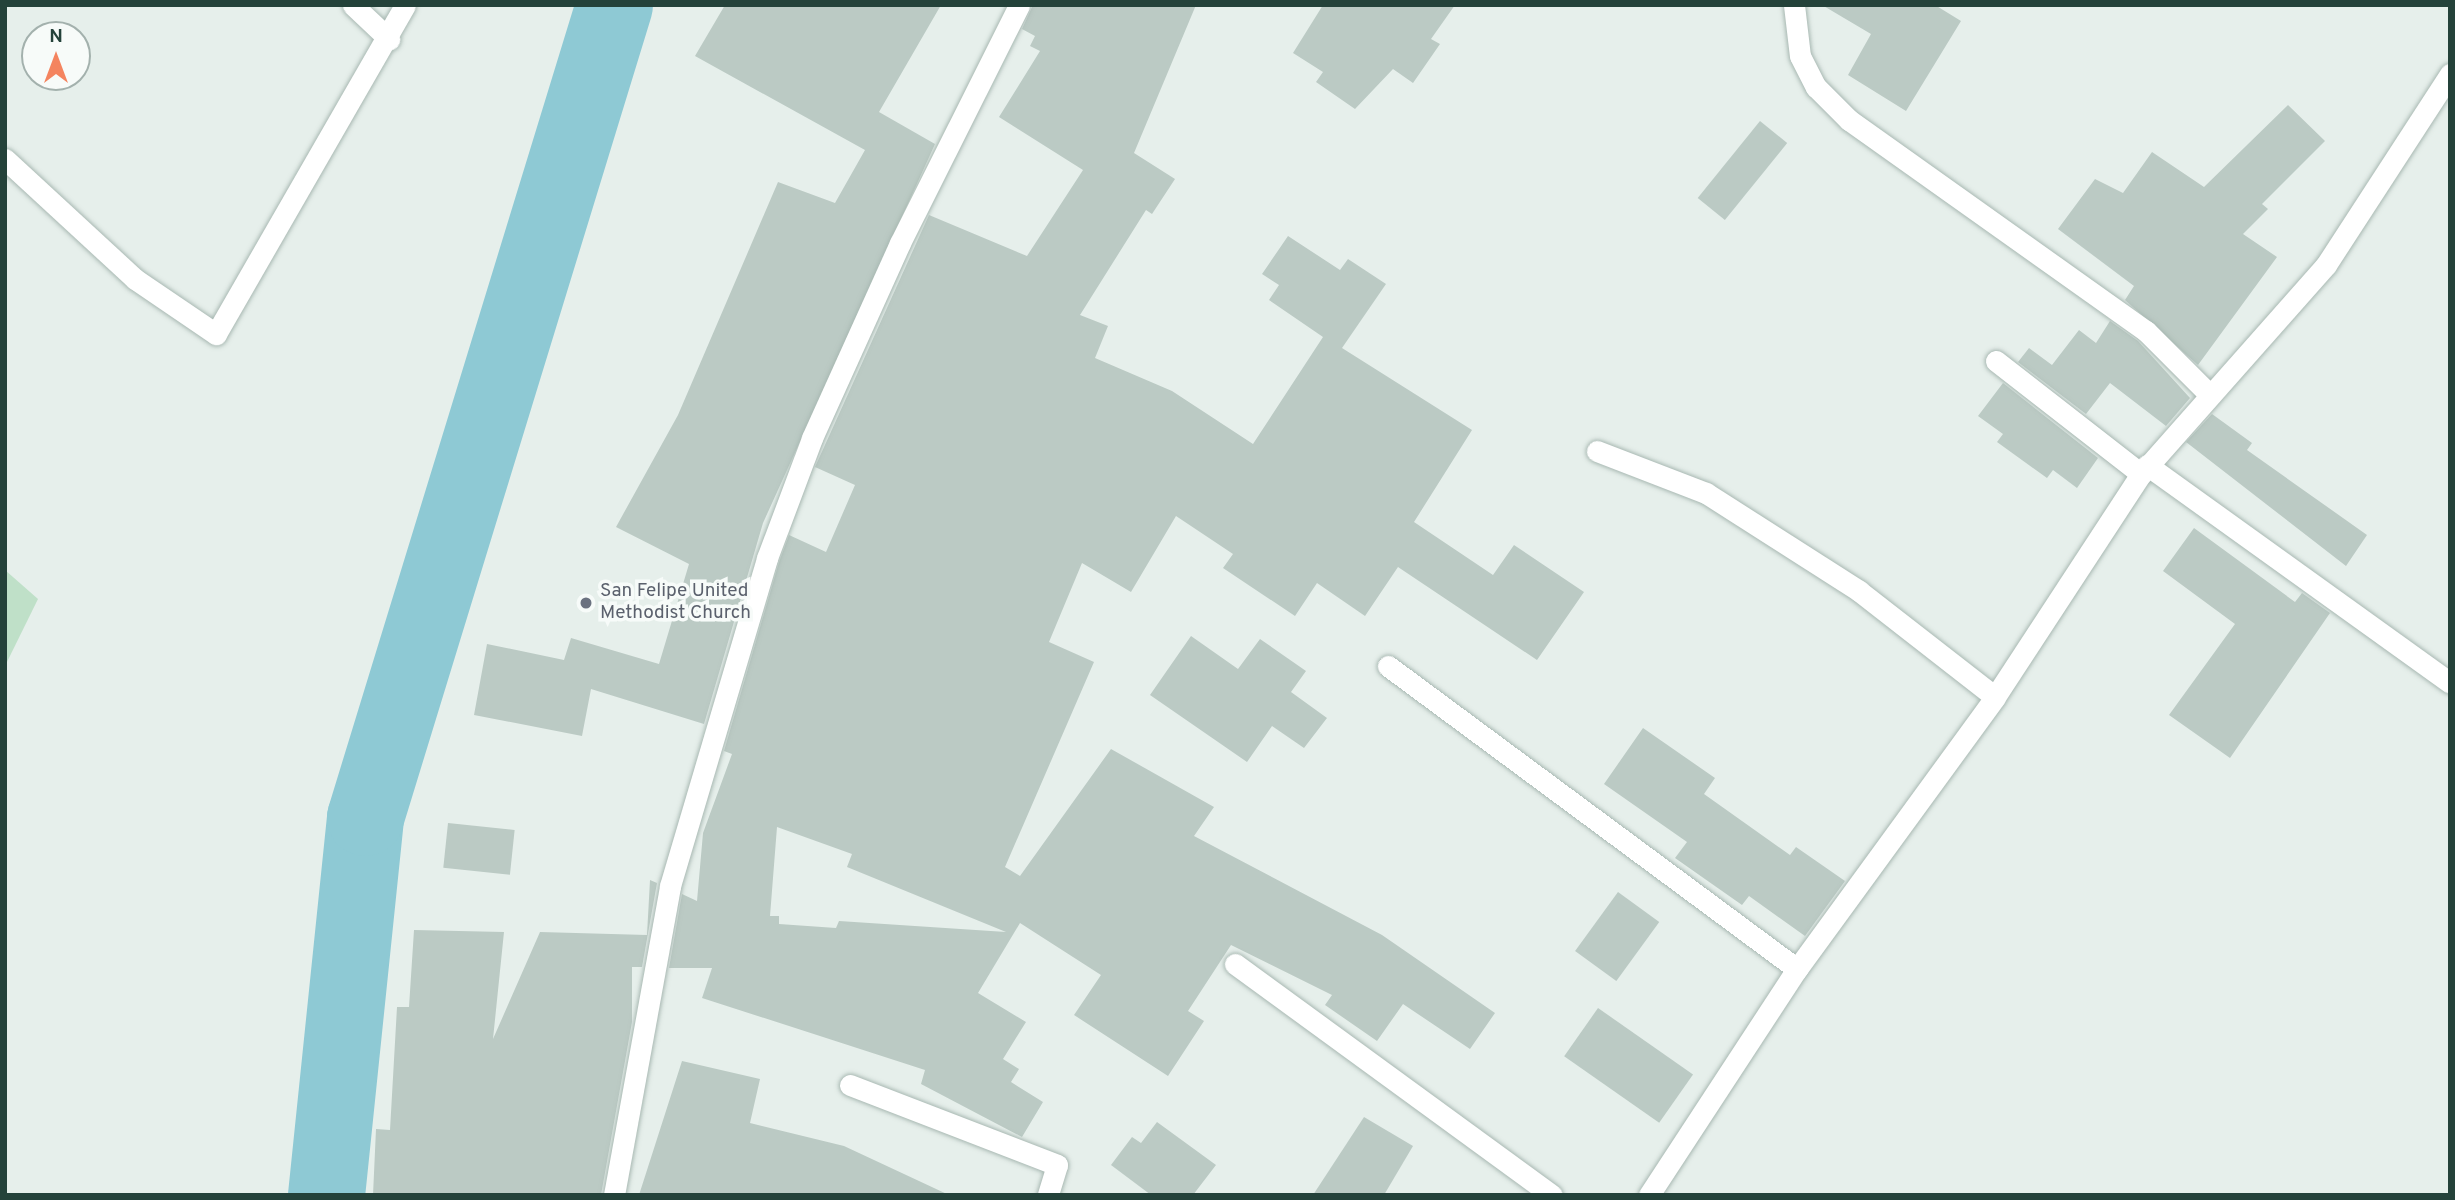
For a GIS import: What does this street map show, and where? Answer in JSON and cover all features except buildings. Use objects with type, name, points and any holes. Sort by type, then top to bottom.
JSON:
[{"type":"street","points":[[353,5],[389,38]]},
{"type":"street","points":[[5,159],[135,279],[215,334],[389,38],[405,5]]},
{"type":"street","points":[[614,1195],[670,886],[767,558],[812,438],[889,268],[1019,5]]},
{"type":"street","points":[[1794,5],[1800,56],[1816,87],[1849,120],[2146,331],[2208,393]]},
{"type":"street","points":[[1648,1195],[1797,969],[1995,698],[2144,469],[2208,393],[2326,265],[2450,74]]},
{"type":"street","points":[[1996,361],[2144,469],[2450,683]]},
{"type":"street","points":[[1597,451],[1706,493],[1859,590],[1995,698]]},
{"type":"street","points":[[1388,666],[1797,969]]},
{"type":"street","points":[[1235,964],[1552,1195]]},
{"type":"street","points":[[850,1085],[1057,1166],[1048,1195]]},
{"type":"green space","points":[[5,570],[38,599],[5,666]]},
{"type":"waterway","points":[[326,1195],[365,817],[614,5]]},
{"type":"place","name":"San Felipe United Methodist Church","points":[[586,603]]}]
